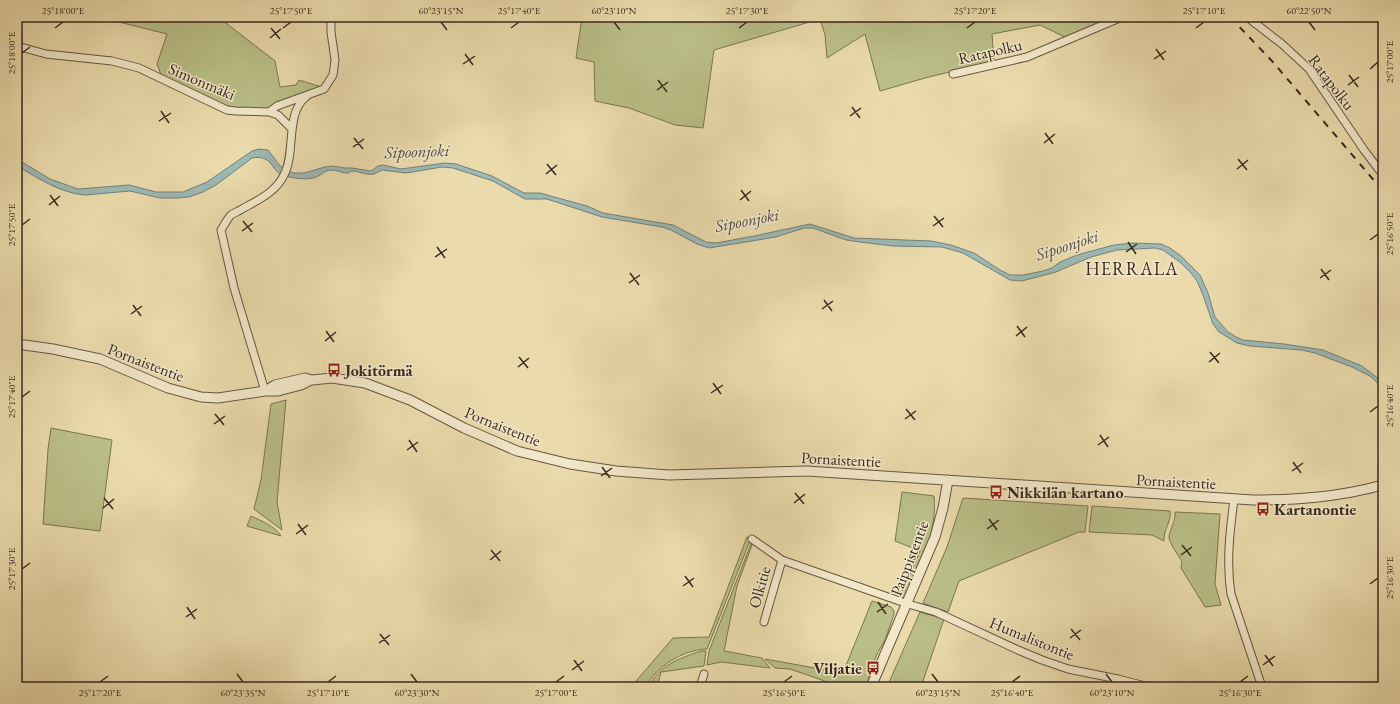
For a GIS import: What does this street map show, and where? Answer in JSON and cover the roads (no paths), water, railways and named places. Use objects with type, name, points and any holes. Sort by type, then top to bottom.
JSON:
[{"type":"street","points":[[269,112],[276,106],[324,89],[333,75],[335,60],[331,32],[331,17]]},
{"type":"street","name":"Ratapolku","points":[[953,74],[1027,58],[1122,17]]},
{"type":"street","name":"Ratapolku","points":[[1247,17],[1282,44],[1309,69],[1364,150],[1383,175]]},
{"type":"street","name":"Simonmäki","points":[[17,46],[46,54],[112,61],[139,68],[227,110],[269,112]]},
{"type":"street","points":[[265,391],[234,288],[221,230],[231,216],[274,190],[284,176],[288,166],[292,129],[296,110],[303,99],[309,94]]},
{"type":"street","points":[[269,112],[278,114],[292,129]]},
{"type":"street","name":"Pornaistentie","points":[[17,344],[53,349],[100,359],[168,388],[201,397],[222,397],[265,391],[278,391],[301,386],[312,380],[332,378],[365,383],[410,400],[464,428],[517,451],[570,464],[642,473],[669,475],[807,471],[1253,500],[1310,499],[1353,492],[1383,485]]},
{"type":"street","name":"Paippistentie","points":[[871,687],[908,604],[935,537],[943,508],[948,480]]},
{"type":"street","points":[[1234,499],[1229,544],[1229,582],[1231,594],[1262,687]]},
{"type":"street","points":[[752,539],[782,560],[908,604]]},
{"type":"street","name":"Olkitie","points":[[764,622],[782,560]]},
{"type":"street","name":"Humalistontie","points":[[908,604],[936,612],[1018,650],[1068,669],[1150,687]]},
{"type":"street","points":[[700,687],[704,674]]},
{"type":"water","points":[[259,149],[268,150],[280,166],[293,173],[304,173],[333,166],[371,171],[378,166],[383,165],[401,169],[445,163],[456,164],[492,176],[524,193],[540,193],[587,206],[603,213],[673,225],[706,242],[716,243],[810,224],[854,238],[931,241],[951,245],[974,253],[1010,275],[1023,275],[1043,271],[1077,255],[1114,245],[1133,243],[1161,244],[1170,248],[1181,256],[1200,275],[1208,293],[1215,317],[1228,332],[1243,340],[1323,350],[1362,366],[1383,382],[1383,388],[1370,376],[1352,367],[1315,353],[1301,350],[1250,346],[1237,343],[1219,332],[1213,324],[1197,281],[1191,273],[1181,263],[1163,250],[1155,248],[1117,250],[1091,257],[1056,272],[1022,281],[1010,280],[963,253],[942,247],[893,246],[846,240],[813,228],[804,228],[776,237],[709,248],[697,244],[671,230],[662,227],[602,217],[547,199],[525,199],[493,181],[453,168],[442,167],[406,173],[382,170],[374,174],[353,171],[345,173],[332,170],[310,179],[303,179],[288,177],[280,174],[268,161],[259,158],[252,158],[216,185],[203,192],[189,197],[160,198],[130,191],[85,195],[76,194],[41,180],[17,166],[17,159],[50,179],[78,189],[129,185],[156,192],[183,192],[207,182],[252,151]]},
{"type":"railway","points":[[1230,17],[1272,61],[1383,191]]},
{"type":"place","name":"Jokitörmä","points":[[334,370]]},
{"type":"place","name":"Nikkilän kartano","points":[[996,492]]},
{"type":"place","name":"Kartanontie","points":[[1263,509]]},
{"type":"place","name":"Viljatie","points":[[873,668]]},
{"type":"district","name":"HERRALA","points":[[1132,269]]},
{"type":"water label","name":"Sipoonjoki","points":[[417,151]]},
{"type":"water label","name":"Sipoonjoki","points":[[747,220]]},
{"type":"water label","name":"Sipoonjoki","points":[[1067,245]]}]
